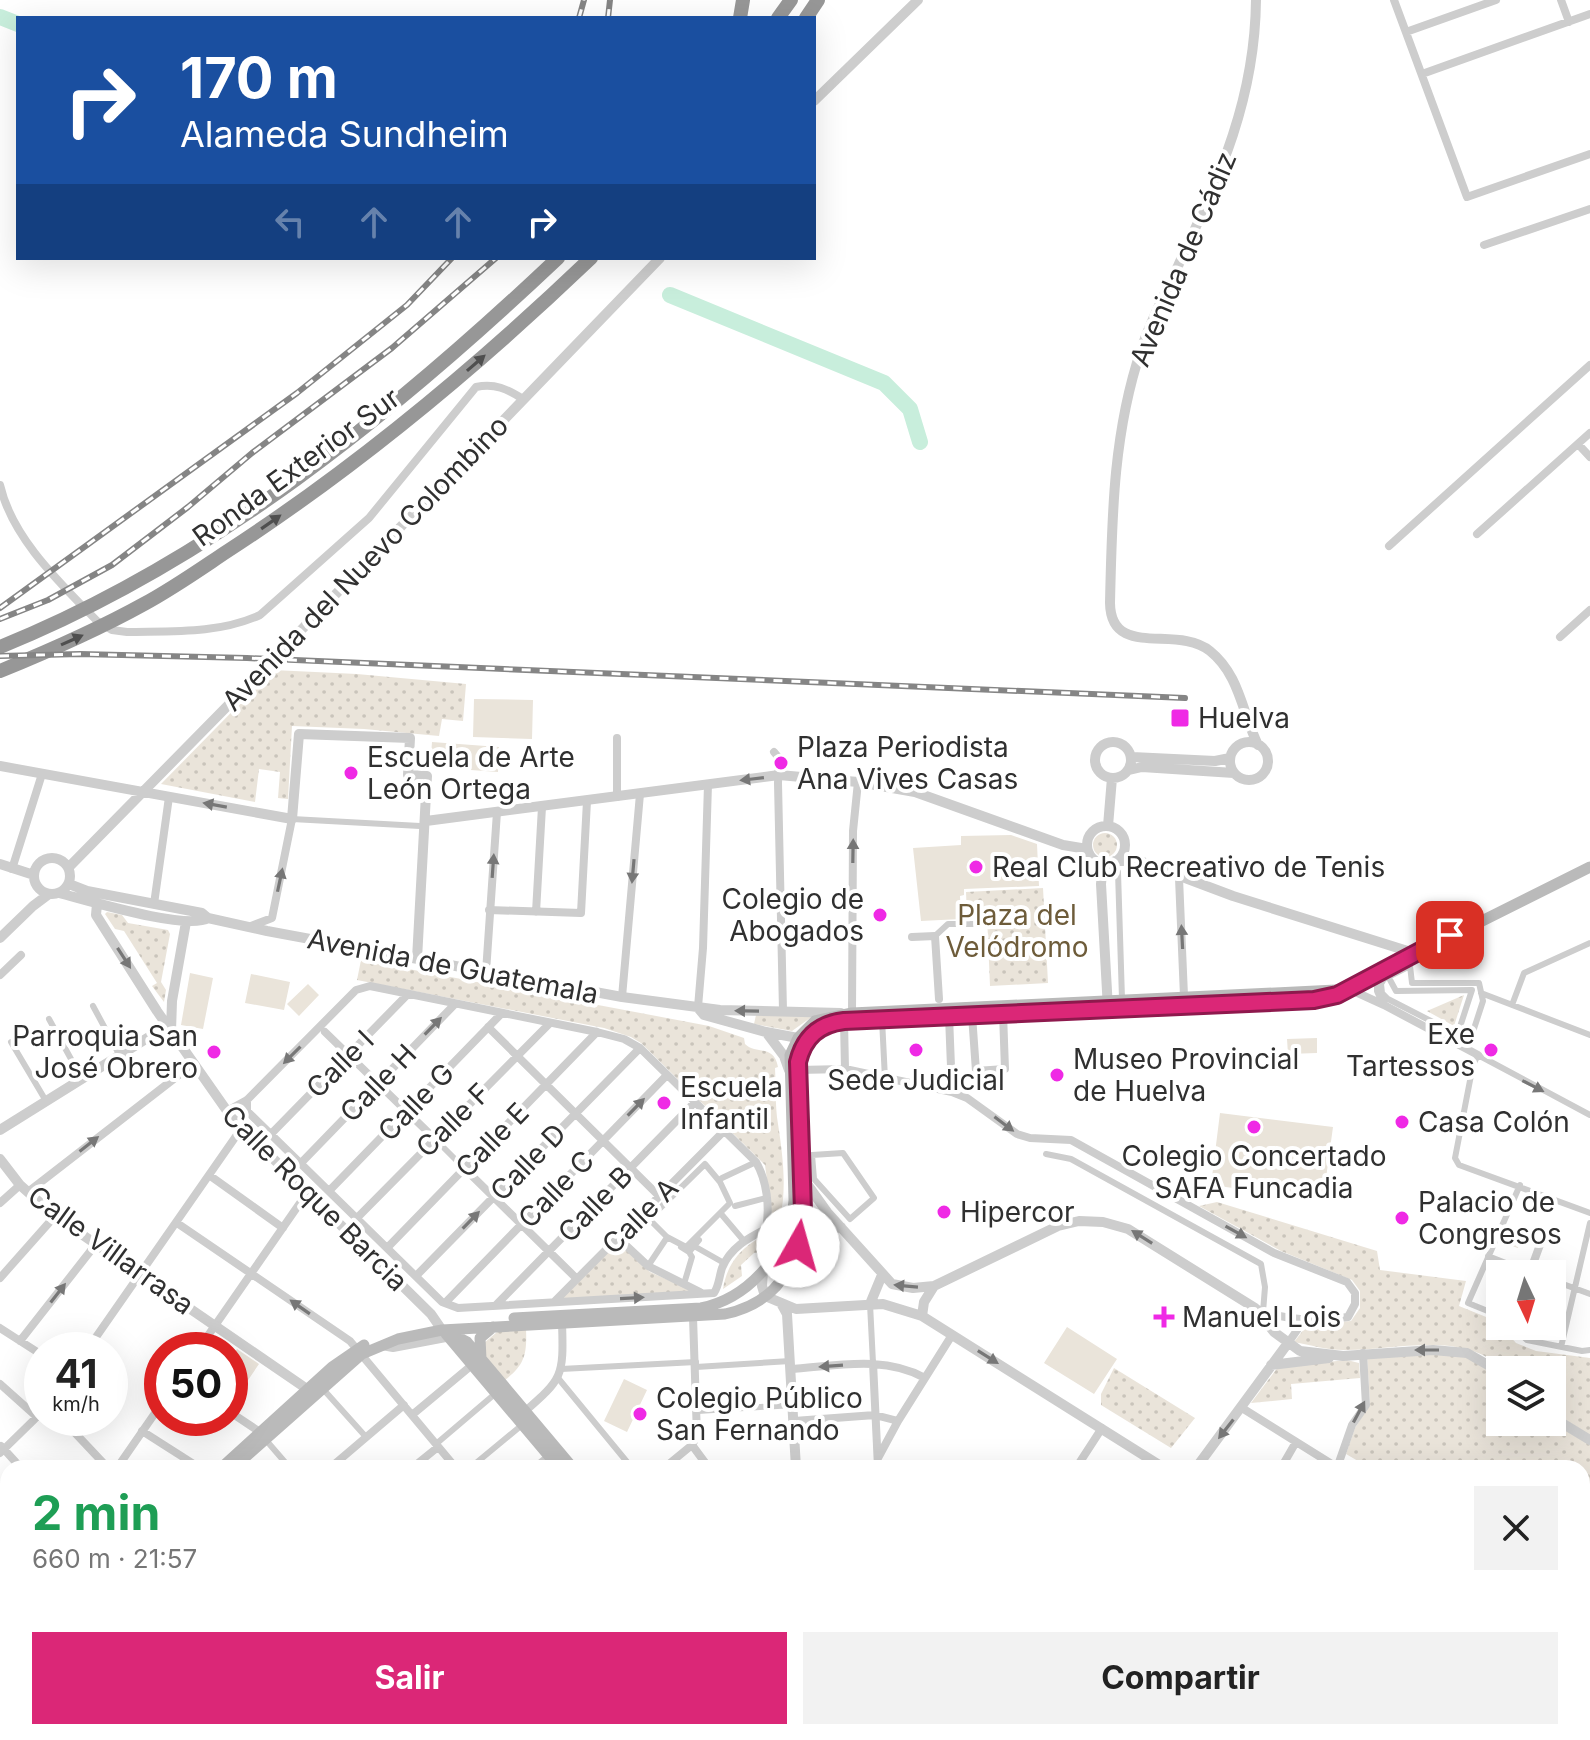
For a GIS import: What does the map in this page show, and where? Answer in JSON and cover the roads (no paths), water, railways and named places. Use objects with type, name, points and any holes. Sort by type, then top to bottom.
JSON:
[{"type":"highway","name":"Ronda Exterior Sur","points":[[0,647],[89,607],[194,547],[257,506],[419,383],[556,260]]},
{"type":"highway","name":"Ronda Exterior Sur","points":[[0,671],[99,628],[147,603],[269,524],[425,405],[515,329],[589,260]]},
{"type":"main road","points":[[240,1460],[307,1389],[377,1339],[701,1308],[729,1297],[763,1271],[785,1238],[794,1205],[794,1070],[802,1040],[834,1022],[848,1017],[1108,1004],[1328,998],[1384,976],[1414,953],[1590,867]]},
{"type":"main road","points":[[848,1017],[882,1019],[972,1015],[1108,1004],[1122,999],[1349,989]]},
{"type":"main road","points":[[231,1460],[322,1388],[359,1352],[381,1345],[475,1328],[693,1317],[743,1310],[765,1296],[783,1281],[801,1232],[794,1070]]},
{"type":"main road","points":[[493,1327],[480,1338],[476,1362],[553,1460]]},
{"type":"main road","points":[[446,1332],[467,1342],[496,1393],[565,1460]]},
{"type":"street","points":[[816,99],[918,0]]},
{"type":"street","name":"Avenida de Cádiz","points":[[1256,0],[1251,69],[1234,139],[1141,348],[1126,403],[1117,447],[1110,613],[1125,634],[1138,639],[1184,639],[1201,644],[1213,653],[1231,675],[1258,745]]},
{"type":"street","points":[[1394,0],[1467,197],[1590,154]]},
{"type":"street","points":[[1406,32],[1496,0]]},
{"type":"street","points":[[1561,0],[1569,22]]},
{"type":"street","points":[[1422,74],[1590,14]]},
{"type":"street","points":[[1484,245],[1590,209]]},
{"type":"street","name":"Avenida del Nuevo Colombino","points":[[69,867],[658,260]]},
{"type":"street","points":[[1389,546],[1590,365]]},
{"type":"street","points":[[0,485],[14,521],[39,556],[70,594],[97,621],[112,630],[205,630],[239,625],[260,615],[369,518],[476,387],[490,384],[508,389],[523,399]]},
{"type":"street","points":[[1477,534],[1590,433]]},
{"type":"street","points":[[1578,444],[1590,457]]},
{"type":"street","points":[[1560,637],[1590,610]]},
{"type":"street","points":[[1240,744],[1247,717]]},
{"type":"street","points":[[251,926],[272,918],[292,819],[299,734],[410,738],[408,775],[427,776],[417,959]]},
{"type":"street","points":[[617,738],[617,797]]},
{"type":"street","points":[[1129,770],[1132,757],[1128,748],[1120,742],[1100,746],[1095,755],[1096,768],[1112,778],[1142,767],[1234,773],[1251,780],[1264,772],[1267,757],[1258,745],[1240,744],[1234,749],[1230,758],[1234,773]]},
{"type":"street","points":[[774,752],[779,758],[783,1011]]},
{"type":"street","points":[[1132,757],[1215,761],[1230,758]]},
{"type":"street","points":[[0,766],[292,819],[423,824],[779,775],[858,782],[915,792],[1063,845],[1087,849]]},
{"type":"street","points":[[12,869],[42,774]]},
{"type":"street","points":[[1108,826],[1112,778]]},
{"type":"street","points":[[845,1069],[853,831],[858,782]]},
{"type":"street","points":[[708,784],[698,1007],[704,1015],[802,1040]]},
{"type":"street","points":[[622,997],[640,794]]},
{"type":"street","points":[[154,904],[169,797]]},
{"type":"street","points":[[489,910],[581,913],[587,801]]},
{"type":"street","points":[[536,912],[542,807]]},
{"type":"street","points":[[486,972],[497,812]]},
{"type":"street","points":[[1140,861],[1116,866],[1093,859],[1087,849],[1092,832],[1108,826],[1119,831],[1140,861],[1179,878],[1414,953]]},
{"type":"street","points":[[1122,999],[1116,866],[1124,842]]},
{"type":"street","points":[[0,938],[33,906],[69,884],[69,867],[60,859],[48,858],[38,864],[34,875],[38,888],[33,906]]},
{"type":"street","points":[[0,864],[34,875]]},
{"type":"street","points":[[1103,864],[1101,884],[1108,1004]]},
{"type":"street","points":[[1179,878],[1184,996]]},
{"type":"street","name":"Avenida de Guatemala","points":[[69,884],[87,891],[202,913],[208,918],[417,959],[622,997],[698,1007]]},
{"type":"street","points":[[38,888],[54,894]]},
{"type":"street","name":"Avenida de Guatemala","points":[[54,894],[186,922],[208,918]]},
{"type":"street","name":"Avenida de Guatemala","points":[[97,904],[113,903],[124,898]]},
{"type":"street","name":"Calle Roque Barcia","points":[[97,904],[96,915],[156,1007],[172,1026],[192,1062],[241,1129],[446,1332]]},
{"type":"street","name":"Avenida de Guatemala","points":[[168,907],[186,922]]},
{"type":"street","points":[[0,1130],[157,1032],[172,1026],[172,1001],[186,922]]},
{"type":"street","points":[[912,937],[935,936],[948,924],[987,924]]},
{"type":"street","points":[[935,936],[939,999]]},
{"type":"street","points":[[1512,1005],[1524,973],[1590,943]]},
{"type":"street","points":[[0,975],[21,955]]},
{"type":"street","points":[[1410,966],[1412,983],[1479,983],[1483,1001],[1470,1041],[1458,1036],[1388,999],[1382,993],[1384,979],[1410,966]]},
{"type":"street","points":[[1384,1005],[1378,991],[1384,976],[1396,991],[1472,990],[1590,1035]]},
{"type":"street","points":[[229,1114],[323,1029],[356,990],[370,986],[597,1032],[624,1039],[640,1048],[756,1162],[764,1180],[768,1216],[766,1229],[744,1241],[724,1263],[714,1293],[458,1308],[445,1303],[416,1276],[247,1111],[247,1100]]},
{"type":"street","points":[[1349,989],[1590,1115]]},
{"type":"street","points":[[1458,1036],[1472,990]]},
{"type":"street","name":"Calle I","points":[[271,1134],[408,994]]},
{"type":"street","points":[[156,1007],[167,1008],[172,1001]]},
{"type":"street","name":"Calle H","points":[[301,1163],[455,1004]]},
{"type":"street","points":[[93,1006],[120,1056]]},
{"type":"street","points":[[698,1007],[848,1017]]},
{"type":"street","name":"Calle G","points":[[329,1191],[502,1013]]},
{"type":"street","points":[[972,1015],[976,1071],[1005,1069],[1003,1013]]},
{"type":"street","points":[[949,1016],[952,1092]]},
{"type":"street","points":[[49,1019],[82,1079]]},
{"type":"street","points":[[882,1019],[885,1079]]},
{"type":"street","name":"Calle F","points":[[357,1218],[550,1023]]},
{"type":"street","points":[[488,1027],[659,1196]]},
{"type":"street","points":[[323,1029],[577,1279]]},
{"type":"street","name":"Calle E","points":[[388,1247],[597,1032]]},
{"type":"street","points":[[766,1032],[794,1070],[845,1069],[952,1092],[967,1098],[1017,1134],[1030,1138],[1071,1140],[1274,1253],[1347,1282],[1355,1293],[1355,1304],[1348,1317],[1284,1318],[1259,1310],[1128,1229],[1103,1222],[1079,1221],[1058,1226],[934,1286],[913,1288],[892,1284],[801,1177]]},
{"type":"street","points":[[11,1042],[46,1101]]},
{"type":"street","name":"Calle D","points":[[416,1276],[640,1048]]},
{"type":"street","points":[[1478,1055],[1473,1065],[1455,1158],[1459,1165],[1590,1213]]},
{"type":"street","points":[[0,1203],[184,1071],[192,1062]]},
{"type":"street","name":"Calle C","points":[[445,1303],[667,1075]]},
{"type":"street","name":"Calle B","points":[[495,1306],[695,1102]]},
{"type":"street","points":[[229,1114],[247,1111]]},
{"type":"street","points":[[100,1332],[241,1129]]},
{"type":"street","name":"Calle A","points":[[555,1302],[725,1130]]},
{"type":"street","points":[[843,1153],[874,1198],[850,1219],[814,1179],[812,1155],[843,1153]]},
{"type":"street","points":[[1046,1154],[1071,1159],[1261,1264],[1265,1287],[1259,1310],[1274,1332],[1300,1351],[1343,1356]]},
{"type":"street","name":"Calle Villarrasa","points":[[0,1159],[24,1188],[55,1216],[307,1389]]},
{"type":"street","points":[[706,1162],[722,1178],[735,1206]]},
{"type":"street","points":[[706,1162],[730,1203],[686,1247],[667,1237],[649,1219],[706,1162]]},
{"type":"street","points":[[722,1178],[756,1162]]},
{"type":"street","points":[[209,1175],[283,1228]]},
{"type":"street","points":[[1486,1260],[1520,1185]]},
{"type":"street","points":[[210,1332],[309,1194]]},
{"type":"street","points":[[684,1284],[692,1249],[722,1215],[735,1206],[766,1198]]},
{"type":"street","points":[[722,1215],[744,1241]]},
{"type":"street","points":[[0,1278],[55,1216]]},
{"type":"street","points":[[646,1221],[666,1239],[724,1263]]},
{"type":"street","points":[[177,1223],[350,1341],[449,1460]]},
{"type":"street","points":[[1561,1347],[1590,1223]]},
{"type":"street","points":[[785,1238],[801,1232],[841,1227]]},
{"type":"street","points":[[618,1238],[648,1266],[701,1293]]},
{"type":"street","points":[[648,1266],[666,1239]]},
{"type":"street","points":[[1536,1260],[1541,1242]]},
{"type":"street","points":[[20,1341],[96,1244]]},
{"type":"street","points":[[1488,1256],[1498,1260]]},
{"type":"street","points":[[1486,1261],[1468,1303],[1486,1310]]},
{"type":"street","points":[[763,1271],[765,1296],[796,1309],[870,1304],[906,1309],[922,1316],[1152,1460]]},
{"type":"street","points":[[878,1460],[870,1304],[882,1275]]},
{"type":"street","points":[[1566,1285],[1590,1294]]},
{"type":"street","points":[[922,1316],[924,1302],[934,1286]]},
{"type":"street","points":[[743,1310],[781,1303]]},
{"type":"street","points":[[781,1303],[787,1314],[796,1460]]},
{"type":"street","points":[[674,1460],[692,1445],[697,1436],[693,1317]]},
{"type":"street","points":[[1202,1460],[1305,1319]]},
{"type":"street","points":[[478,1460],[550,1391],[560,1374],[562,1323]]},
{"type":"street","points":[[0,1328],[24,1344]]},
{"type":"street","points":[[879,1460],[898,1421],[952,1335]]},
{"type":"street","points":[[1527,1340],[1590,1350]]},
{"type":"street","points":[[1271,1365],[1363,1353],[1433,1350],[1467,1353],[1486,1364]]},
{"type":"street","points":[[1341,1460],[1352,1425],[1366,1405],[1363,1353]]},
{"type":"street","points":[[412,1415],[476,1362]]},
{"type":"street","points":[[560,1374],[696,1365],[873,1363],[905,1367],[925,1378]]},
{"type":"street","points":[[560,1374],[626,1460]]},
{"type":"street","points":[[0,1384],[24,1403]]},
{"type":"street","points":[[322,1388],[366,1437]]},
{"type":"street","points":[[421,1460],[496,1393]]},
{"type":"street","points":[[339,1460],[404,1405]]},
{"type":"street","points":[[698,1411],[793,1405]]},
{"type":"street","points":[[1242,1408],[1325,1460]]},
{"type":"street","points":[[794,1421],[875,1415],[898,1421]]},
{"type":"street","points":[[248,1425],[263,1435],[283,1460]]},
{"type":"street","points":[[1566,1425],[1590,1440]]},
{"type":"street","points":[[1,1449],[24,1428]]},
{"type":"street","points":[[122,1460],[144,1428]]},
{"type":"street","points":[[1081,1460],[1102,1428]]},
{"type":"street","points":[[142,1431],[187,1460]]},
{"type":"street","points":[[78,1436],[100,1460]]},
{"type":"street","points":[[1286,1460],[1296,1442]]},
{"type":"street","points":[[692,1445],[703,1460]]},
{"type":"waterway","points":[[0,17],[16,23]]},
{"type":"waterway","points":[[670,295],[884,383],[910,409],[920,442]]},
{"type":"railway","points":[[580,16],[584,0]]},
{"type":"railway","points":[[608,16],[610,0]]},
{"type":"railway","points":[[0,608],[297,393],[407,305],[450,260]]},
{"type":"railway","points":[[0,619],[48,600],[112,565],[252,453],[392,348],[494,260]]},
{"type":"railway","points":[[0,656],[80,654],[247,658],[1185,698]]},
{"type":"place","name":"Huelva","points":[[1180,718]]},
{"type":"place","name":"Plaza Periodista Ana Vives Casas","points":[[781,763]]},
{"type":"place","name":"Escuela de Arte León Ortega","points":[[351,773]]},
{"type":"place","name":"Real Club Recreativo de Tenis","points":[[976,867]]},
{"type":"place","name":"Colegio de Abogados","points":[[880,915]]},
{"type":"place","name":"Sede Judicial","points":[[916,1050]]},
{"type":"place","name":"Exe Tartessos","points":[[1491,1050]]},
{"type":"place","name":"Parroquia San José Obrero","points":[[214,1052]]},
{"type":"place","name":"Museo Provincial de Huelva","points":[[1057,1075]]},
{"type":"place","name":"Escuela Infantil","points":[[664,1103]]},
{"type":"place","name":"Casa Colón","points":[[1402,1122]]},
{"type":"place","name":"Colegio Concertado SAFA Funcadia","points":[[1254,1127]]},
{"type":"place","name":"Hipercor","points":[[944,1212]]},
{"type":"place","name":"Palacio de Congresos","points":[[1402,1218]]},
{"type":"place","name":"Manuel Lois","points":[[1164,1317]]},
{"type":"place","name":"Colegio Público San Fernando","points":[[640,1414]]},
{"type":"park label","name":"Plaza del Velódromo","points":[[1017,931]]}]
